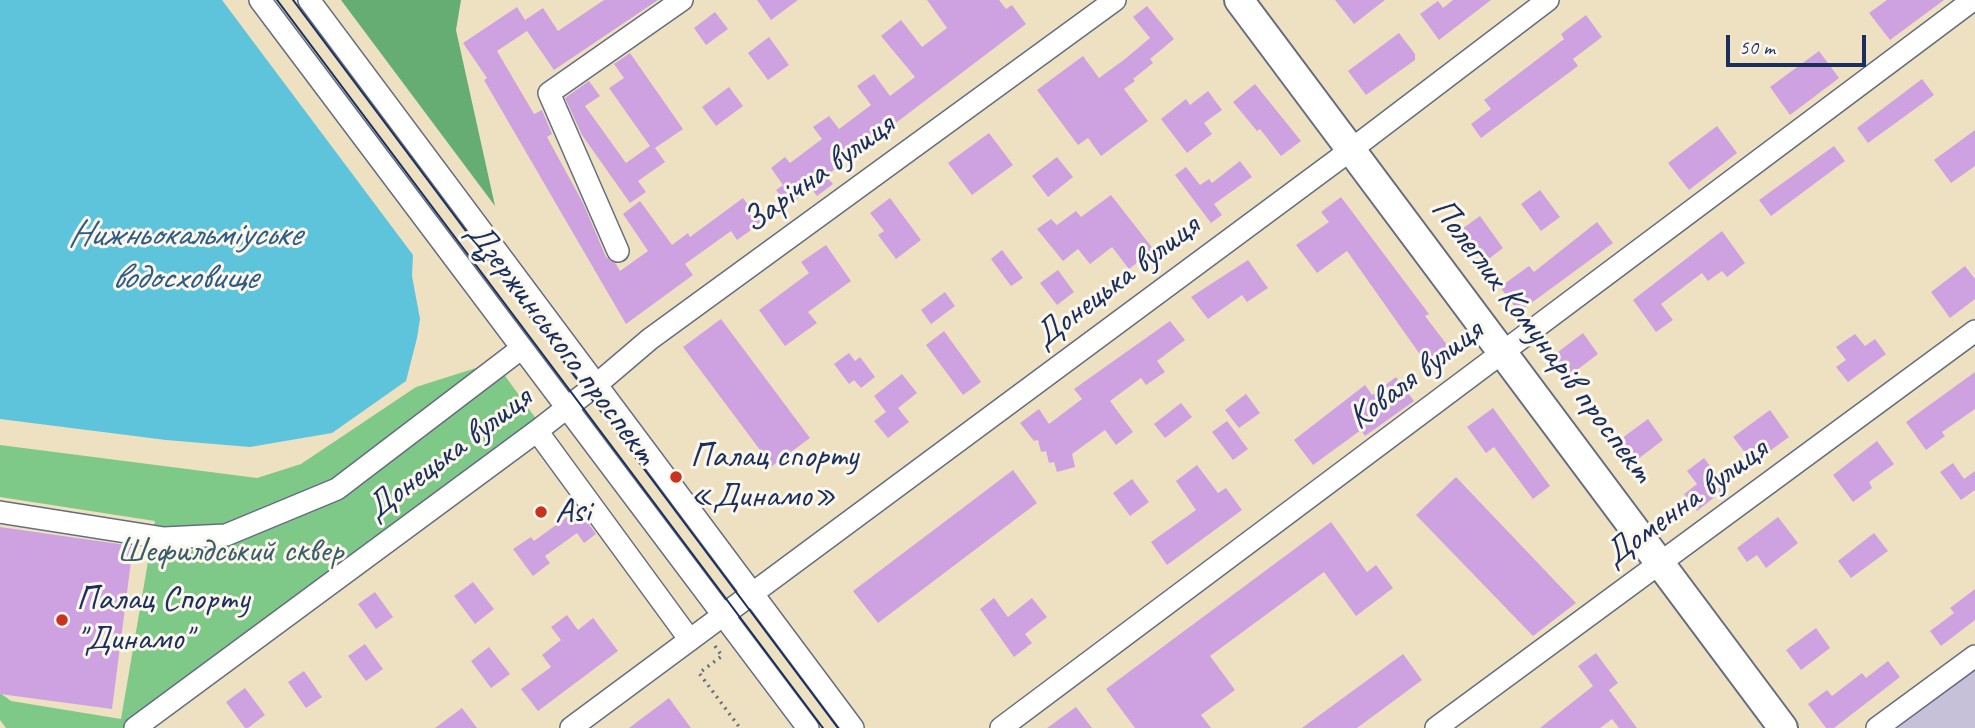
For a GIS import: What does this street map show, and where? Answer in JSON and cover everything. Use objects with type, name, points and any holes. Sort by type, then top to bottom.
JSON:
[{"type":"main road","name":"Полеглих Комунарів проспект","points":[[1239,0],[1783,728]]},
{"type":"street","name":"Дзержинського проспект","points":[[260,0],[808,728]]},
{"type":"street","name":"Дзержинського проспект","points":[[309,0],[853,728]]},
{"type":"street","points":[[618,251],[549,93],[682,0]]},
{"type":"street","name":"Зарічна вулиця","points":[[567,407],[650,339],[1115,0]]},
{"type":"street","name":"Донецька вулиця","points":[[724,616],[1548,0]]},
{"type":"street","name":"Коваля вулиця","points":[[1001,728],[1973,0]]},
{"type":"street","name":"Доменна вулиця","points":[[1436,728],[1975,331]]},
{"type":"street","points":[[0,512],[164,538],[226,536],[337,489],[522,348]]},
{"type":"street","name":"Донецька вулиця","points":[[135,728],[567,407]]},
{"type":"street","points":[[537,431],[690,640]]},
{"type":"street","points":[[571,728],[597,720],[690,640],[724,616]]},
{"type":"street","points":[[1877,728],[1975,656]]},
{"type":"shaded area","points":[[1975,664],[1975,728],[1889,728]]},
{"type":"green space","points":[[341,0],[461,0],[456,30],[495,206]]},
{"type":"green space","name":"Шефилдський сквер","points":[[495,362],[537,420],[123,728],[6,728],[0,720],[0,693],[11,701],[121,719],[155,521],[0,497],[0,445],[257,478],[301,464],[416,387]]},
{"type":"water","name":"Нижньокальміуське водосховище","points":[[0,0],[222,0],[413,255],[412,276],[420,319],[406,381],[332,433],[250,447],[166,440],[0,419]]},
{"type":"building","points":[[604,0],[658,0],[554,70],[527,31],[497,51],[534,114],[542,110],[552,134],[547,137],[583,203],[606,257],[616,264],[620,271],[648,251],[623,214],[640,201],[672,245],[688,233],[690,237],[743,198],[761,223],[737,240],[731,231],[685,264],[693,275],[626,324],[484,80],[487,78],[463,43],[517,7],[525,20],[543,8],[558,31]]},
{"type":"building","points":[[757,0],[798,0],[771,20]]},
{"type":"building","points":[[927,0],[999,0],[1006,9],[1012,5],[1026,24],[826,176],[833,184],[817,196],[811,188],[788,206],[776,190],[783,185],[771,168],[785,157],[790,163],[822,139],[813,127],[829,116],[839,129],[871,105],[857,86],[874,74],[890,96],[915,77],[881,36],[901,20],[922,47],[947,28]]},
{"type":"building","points":[[1335,0],[1385,0],[1354,24]]},
{"type":"building","points":[[1453,0],[1491,0],[1439,40],[1420,14],[1438,1],[1443,8]]},
{"type":"building","points":[[1887,0],[1944,0],[1890,40],[1869,13]]},
{"type":"building","points":[[1147,6],[1174,39],[1150,59],[1153,63],[1124,89],[1148,121],[1101,156],[1088,138],[1078,145],[1037,90],[1083,56],[1099,78],[1125,59],[1150,38],[1133,17]]},
{"type":"building","points":[[715,12],[728,29],[706,45],[694,28]]},
{"type":"building","points":[[1586,15],[1602,37],[1573,59],[1578,66],[1481,138],[1471,124],[1491,109],[1484,100],[1564,39],[1561,34]]},
{"type":"building","points":[[1399,33],[1415,54],[1415,60],[1366,95],[1348,71]]},
{"type":"building","points":[[769,37],[789,65],[768,80],[748,53]]},
{"type":"building","points":[[1819,51],[1839,78],[1790,115],[1770,87]]},
{"type":"building","points":[[630,53],[683,129],[655,148],[665,162],[638,181],[646,192],[630,203],[582,135],[565,98],[589,81],[600,96],[585,106],[626,163],[650,146],[609,88],[624,78],[614,64]]},
{"type":"building","points":[[1922,79],[1934,95],[1868,143],[1857,128]]},
{"type":"building","points":[[1255,84],[1301,141],[1281,156],[1260,129],[1257,131],[1233,102]]},
{"type":"building","points":[[729,87],[743,106],[716,126],[702,107]]},
{"type":"building","points":[[1208,91],[1222,110],[1204,123],[1212,134],[1187,153],[1161,119],[1186,99],[1190,105]]},
{"type":"building","points":[[1717,126],[1737,153],[1689,190],[1668,163]]},
{"type":"building","points":[[1975,130],[1975,166],[1951,183],[1934,160]]},
{"type":"building","points":[[989,133],[1013,165],[972,195],[948,163]]},
{"type":"building","points":[[1834,146],[1845,161],[1771,216],[1759,200]]},
{"type":"building","points":[[1057,157],[1073,177],[1048,197],[1032,176]]},
{"type":"building","points":[[1240,161],[1252,177],[1214,204],[1222,215],[1211,223],[1175,175],[1186,167],[1200,185],[1209,179],[1212,183]]},
{"type":"building","points":[[1540,190],[1560,217],[1541,231],[1521,204]]},
{"type":"building","points":[[1111,195],[1154,250],[1129,269],[1112,247],[1090,264],[1078,249],[1063,261],[1037,229],[1051,219],[1057,225],[1076,211],[1081,217]]},
{"type":"building","points":[[1341,197],[1429,314],[1425,316],[1454,354],[1431,370],[1347,251],[1317,273],[1296,245],[1329,222],[1321,212]]},
{"type":"building","points":[[890,198],[921,240],[896,259],[878,235],[884,231],[870,213]]},
{"type":"building","points":[[1480,216],[1503,248],[1486,261],[1462,229]]},
{"type":"building","points":[[1597,222],[1613,243],[1519,312],[1500,287],[1529,266],[1534,272]]},
{"type":"building","points":[[1722,231],[1745,263],[1727,277],[1722,271],[1708,281],[1702,273],[1661,304],[1673,320],[1656,332],[1633,300]]},
{"type":"building","points":[[826,245],[851,281],[808,312],[817,323],[785,346],[759,310],[809,273],[801,262]]},
{"type":"building","points":[[1002,250],[1023,278],[1011,286],[991,259]]},
{"type":"building","points":[[1248,260],[1268,288],[1247,302],[1242,295],[1208,319],[1191,297]]},
{"type":"building","points":[[1965,266],[1975,279],[1975,299],[1950,318],[1931,292]]},
{"type":"building","points":[[1058,270],[1074,292],[1057,305],[1040,283]]},
{"type":"building","points":[[945,292],[955,306],[931,324],[921,310]]},
{"type":"building","points":[[721,319],[810,438],[772,466],[683,347]]},
{"type":"building","points":[[1170,321],[1185,340],[1157,361],[1165,372],[1146,385],[1141,378],[1110,401],[1133,432],[1116,445],[1105,430],[1072,454],[1075,467],[1057,472],[1054,462],[1049,463],[1046,451],[1041,452],[1038,440],[1034,441],[1020,423],[1039,409],[1049,424],[1082,399],[1074,389]]},
{"type":"building","points":[[944,331],[981,382],[963,395],[926,345]]},
{"type":"building","points":[[1583,333],[1598,354],[1565,379],[1550,358]]},
{"type":"building","points":[[1855,334],[1865,346],[1875,339],[1886,354],[1848,382],[1836,367],[1846,360],[1836,347]]},
{"type":"building","points":[[849,353],[855,361],[860,357],[875,377],[861,388],[854,380],[849,384],[834,364]]},
{"type":"building","points":[[1975,372],[1975,409],[1942,432],[1945,436],[1926,450],[1906,422]]},
{"type":"building","points":[[902,374],[917,393],[898,408],[909,422],[888,438],[874,421],[886,412],[874,396]]},
{"type":"building","points":[[1396,377],[1414,401],[1365,436],[1361,430],[1313,465],[1294,440],[1365,385],[1372,395]]},
{"type":"building","points":[[1246,394],[1260,413],[1239,428],[1225,410]]},
{"type":"building","points":[[1181,403],[1192,417],[1165,438],[1154,424]]},
{"type":"building","points":[[1493,408],[1550,486],[1533,499],[1494,447],[1486,453],[1467,427]]},
{"type":"building","points":[[1770,410],[1789,437],[1753,463],[1733,437]]},
{"type":"building","points":[[1648,419],[1663,440],[1634,462],[1618,441]]},
{"type":"building","points":[[1227,421],[1248,449],[1233,460],[1212,432]]},
{"type":"building","points":[[1877,441],[1894,464],[1869,482],[1872,488],[1853,502],[1833,475]]},
{"type":"building","points":[[1704,458],[1726,488],[1697,511],[1684,494],[1697,484],[1687,471]]},
{"type":"building","points":[[1953,463],[1964,479],[1975,471],[1975,490],[1961,500],[1940,472]]},
{"type":"building","points":[[1197,465],[1218,493],[1226,488],[1242,510],[1167,565],[1151,542],[1196,510],[1176,481]]},
{"type":"building","points":[[1013,470],[1037,503],[878,623],[853,591]]},
{"type":"building","points":[[1456,477],[1576,603],[1533,636],[1416,515]]},
{"type":"building","points":[[1132,479],[1149,502],[1130,516],[1113,493]]},
{"type":"building","points":[[578,509],[596,534],[584,543],[577,533],[545,556],[550,563],[533,576],[513,549],[531,537],[534,541]]},
{"type":"building","points":[[1778,517],[1798,543],[1766,568],[1757,555],[1747,562],[1737,548]]},
{"type":"building","points":[[1331,522],[1367,572],[1376,565],[1393,588],[1356,616],[1324,572],[1210,656],[1235,690],[1201,715],[1211,728],[1135,728],[1106,689]]},
{"type":"building","name":"Палац Спорту \"Динамо\"","points":[[0,527],[133,546],[112,709],[0,694]]},
{"type":"building","points":[[1874,533],[1888,551],[1851,578],[1838,561]]},
{"type":"building","points":[[473,582],[494,609],[475,624],[454,596]]},
{"type":"building","points":[[1975,589],[1975,620],[1941,646],[1930,631],[1954,613],[1950,608]]},
{"type":"building","points":[[375,592],[393,617],[376,629],[358,604]]},
{"type":"building","points":[[994,598],[1008,617],[1032,598],[1047,617],[1025,634],[1032,643],[1014,657],[980,609]]},
{"type":"building","points":[[567,615],[578,630],[593,618],[618,651],[538,711],[521,689],[551,667],[542,655],[561,640],[551,627]]},
{"type":"building","points":[[1816,628],[1830,648],[1801,670],[1786,650]]},
{"type":"building","points":[[365,644],[383,669],[366,681],[348,656]]},
{"type":"building","points":[[489,647],[510,674],[491,688],[471,661]]},
{"type":"building","points":[[1596,653],[1618,683],[1609,690],[1637,728],[1619,728],[1612,719],[1600,728],[1540,728],[1593,686],[1578,666]]},
{"type":"building","points":[[1403,654],[1422,680],[1357,728],[1302,728]]},
{"type":"building","points":[[1888,661],[1900,677],[1834,728],[1826,728],[1808,704],[1827,690],[1832,696],[1862,673],[1866,678]]},
{"type":"building","points":[[304,671],[322,697],[306,708],[288,682]]},
{"type":"building","points":[[245,688],[265,715],[248,728],[245,728],[226,702]]},
{"type":"building","points":[[669,698],[691,728],[629,728]]},
{"type":"building","points":[[1076,707],[1092,728],[1047,728]]},
{"type":"building","points":[[462,708],[477,728],[435,728]]},
{"type":"tram line","points":[[277,0],[823,728]]},
{"type":"tram line","points":[[293,0],[838,728]]},
{"type":"place","name":"Палац спорту «Динамо»","points":[[676,477]]},
{"type":"place","name":"Asi","points":[[541,512]]},
{"type":"place","name":"Палац Спорту \"Динамо\"","points":[[62,620]]}]
